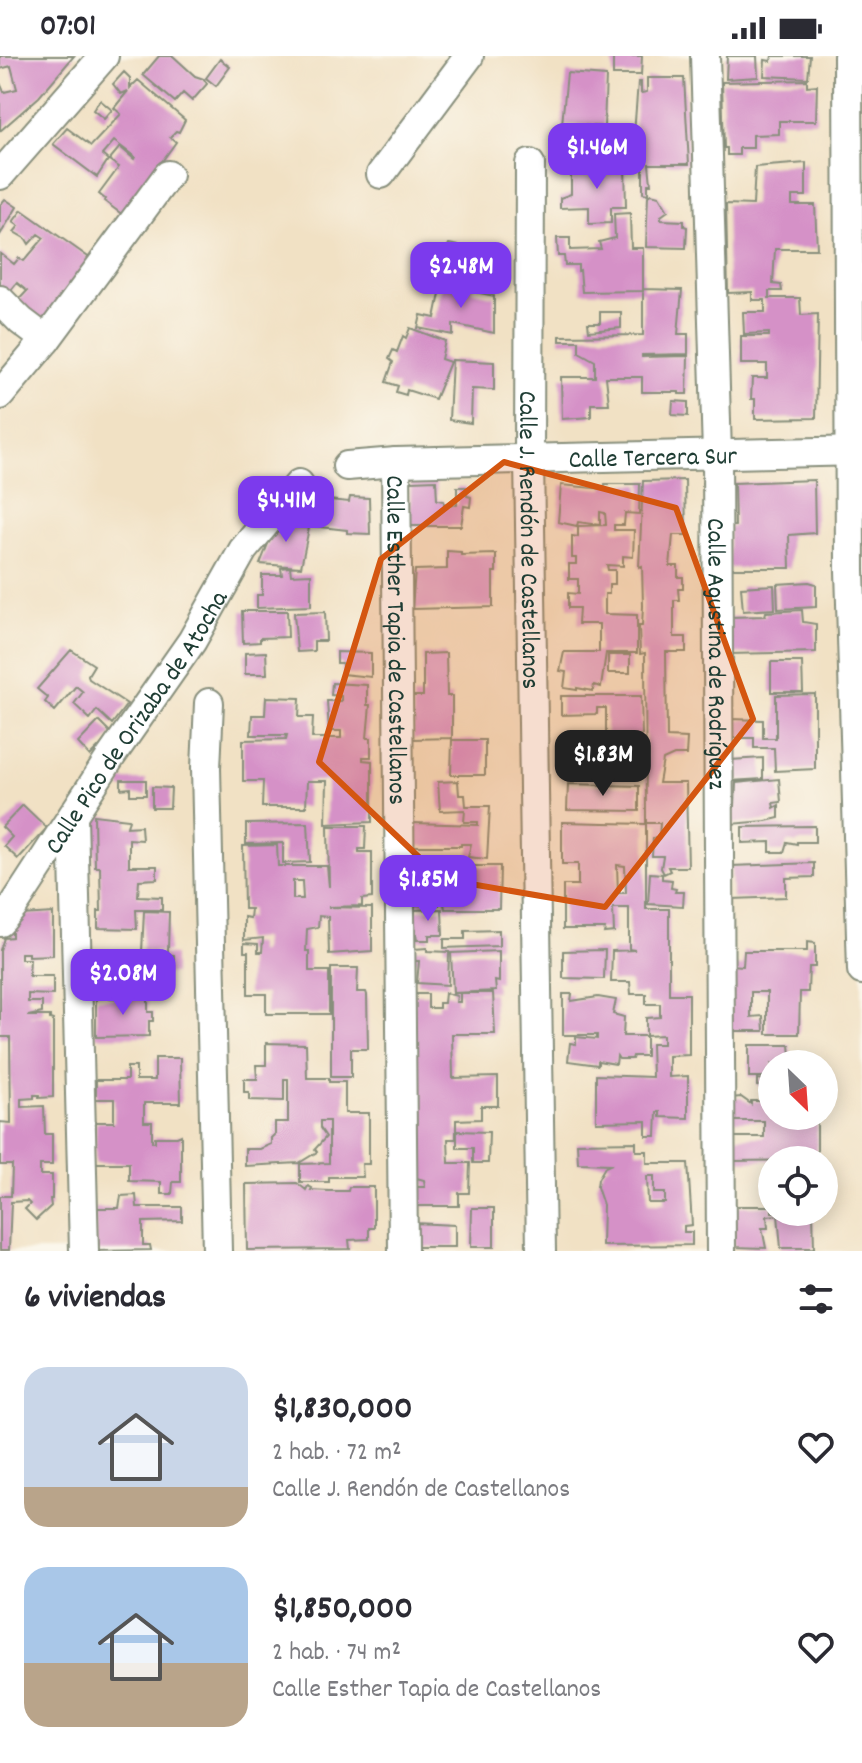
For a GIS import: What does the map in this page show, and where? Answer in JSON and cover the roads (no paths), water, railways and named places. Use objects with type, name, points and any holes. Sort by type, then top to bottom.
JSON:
[{"type":"street","points":[[0,175],[104,56]]},
{"type":"street","points":[[381,174],[469,56]]},
{"type":"street","name":"Calle Agustina de Rodríguez","points":[[705,56],[717,454],[721,1251]]},
{"type":"street","points":[[848,56],[856,451],[850,570],[862,970]]},
{"type":"street","name":"Calle J. Rendón de Castellanos","points":[[530,164],[529,459],[541,1251]]},
{"type":"street","points":[[0,395],[46,340],[168,175]]},
{"type":"street","points":[[0,300],[46,340]]},
{"type":"street","name":"Calle Tercera Sur","points":[[347,466],[396,462],[856,451]]},
{"type":"street","name":"Calle Esther Tapia de Castellanos","points":[[396,462],[403,1251]]},
{"type":"street","name":"Calle Pico de Orizaba de Atocha","points":[[0,922],[192,641],[243,550],[299,484]]},
{"type":"street","points":[[209,703],[206,784],[217,1251]]},
{"type":"street","points":[[73,817],[84,1251]]}]
